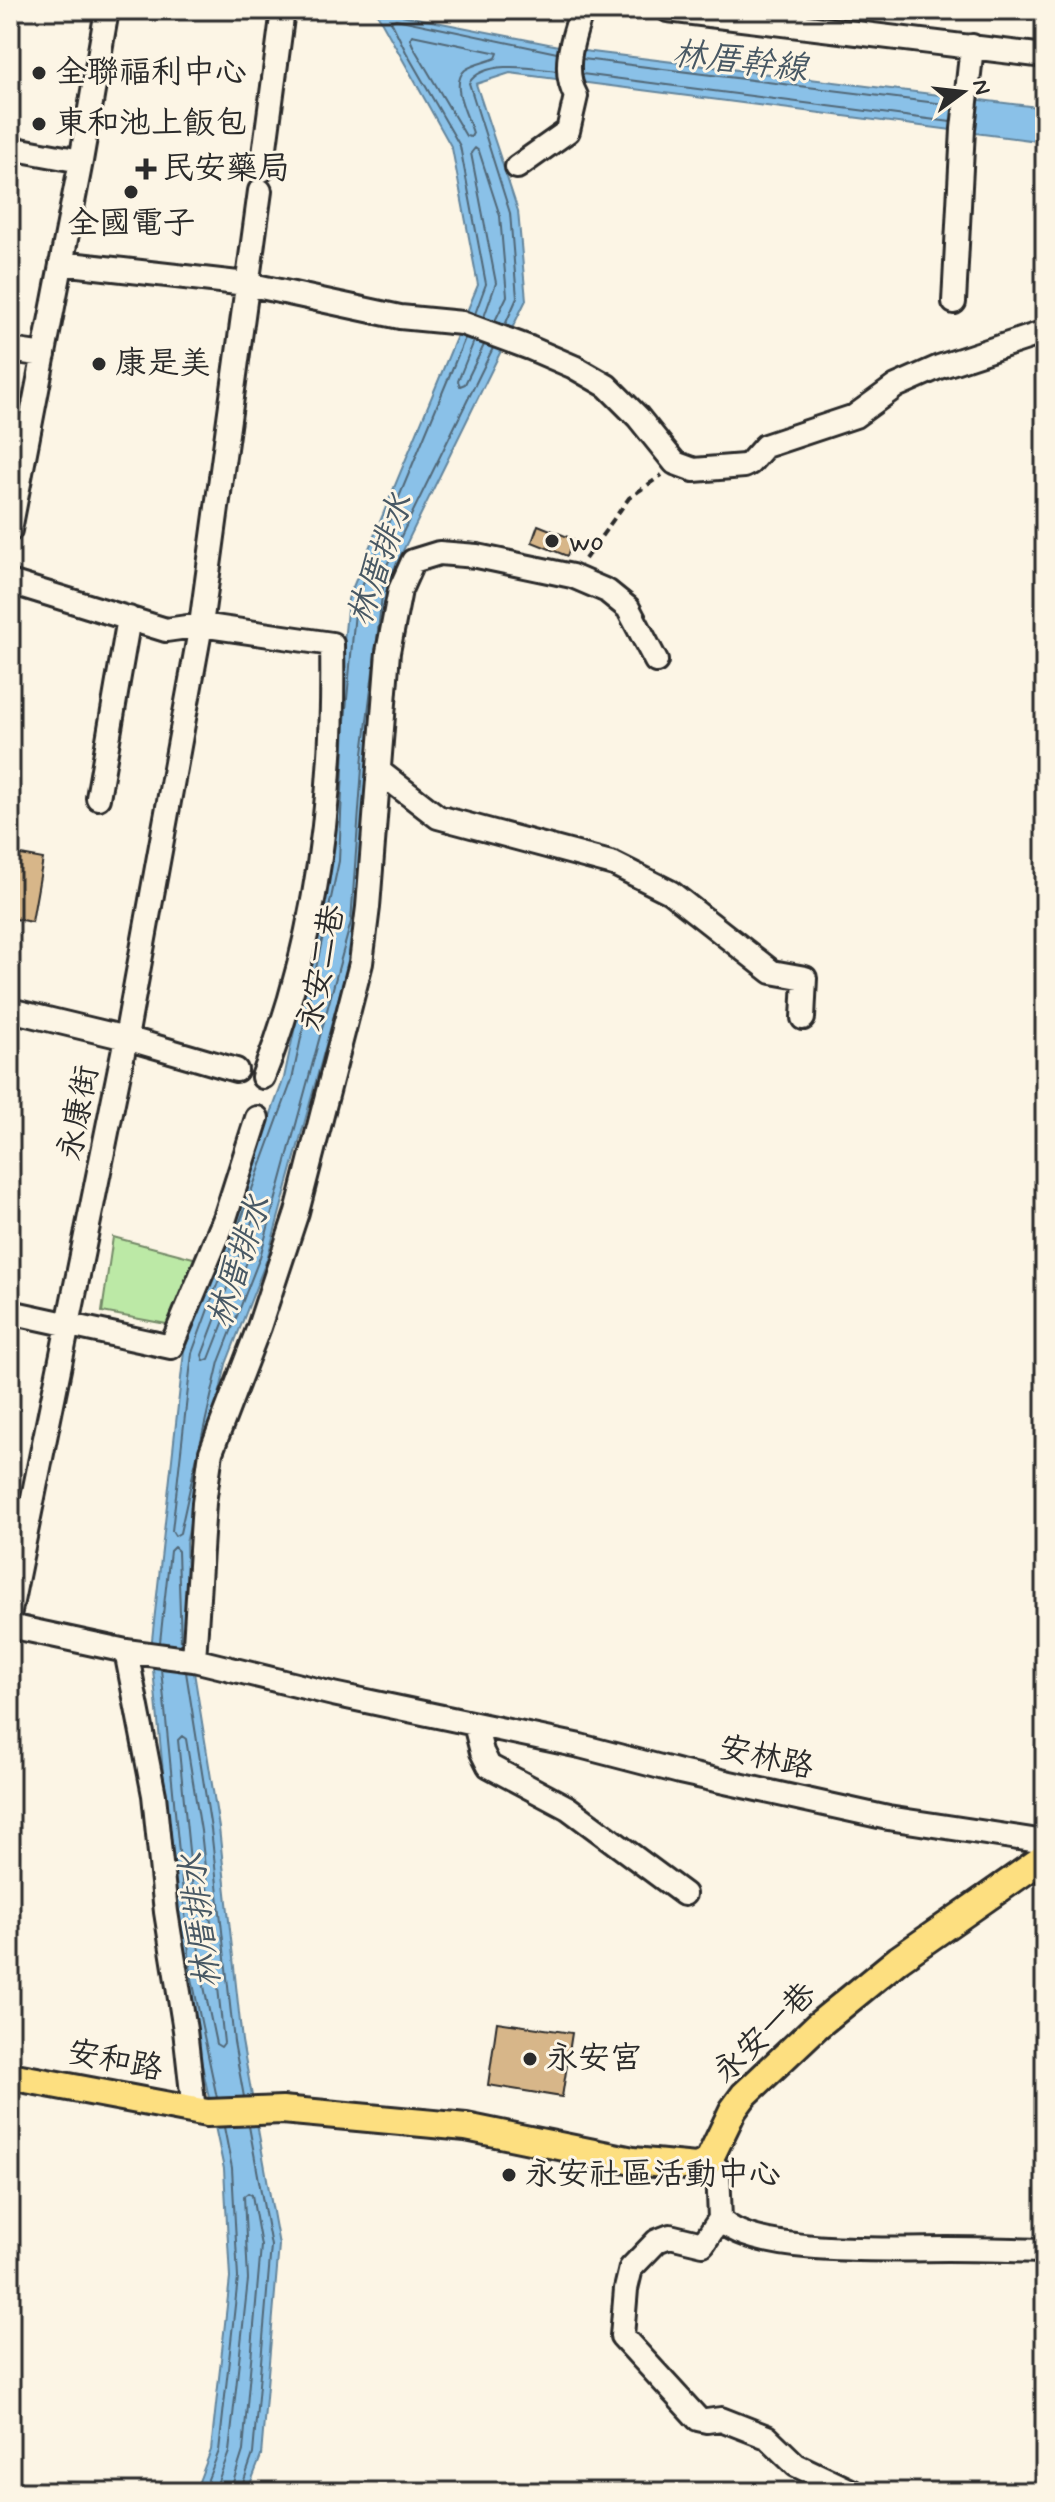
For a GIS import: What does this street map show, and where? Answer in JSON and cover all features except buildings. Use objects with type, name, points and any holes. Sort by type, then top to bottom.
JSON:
[{"type":"main road","name":"永安一巷","points":[[708,2162],[733,2110],[744,2095],[817,2026],[899,1959],[1045,1857]]},
{"type":"main road","name":"安和路","points":[[10,2076],[201,2112],[282,2110],[466,2127],[633,2161],[696,2167],[708,2162]]},
{"type":"street","points":[[10,530],[107,10]]},
{"type":"street","name":"永康街","points":[[10,1611],[126,1038],[201,625],[283,10]]},
{"type":"street","points":[[517,167],[568,131],[576,96],[567,80],[574,34],[582,10]]},
{"type":"street","points":[[668,10],[778,16],[1045,56]]},
{"type":"street","points":[[954,302],[965,100],[972,46]]},
{"type":"street","points":[[10,148],[81,161]]},
{"type":"street","points":[[61,263],[247,284],[400,317],[462,323],[574,367],[607,386],[638,417],[675,463],[694,470],[744,466],[765,446],[855,416],[910,379],[1045,332]]},
{"type":"street","points":[[10,350],[44,355]]},
{"type":"street","points":[[413,561],[425,540],[437,539],[552,563]]},
{"type":"street","points":[[413,561],[439,553],[477,556],[572,576],[607,591],[628,608],[656,661]]},
{"type":"street","name":"永安二巷","points":[[194,1660],[204,1503],[211,1452],[259,1327],[297,1212],[361,963],[380,772],[388,652],[400,590],[413,561]]},
{"type":"street","points":[[10,582],[166,630],[201,625],[332,644],[333,687],[326,795],[310,922],[283,1026],[263,1077]]},
{"type":"street","points":[[98,798],[129,618]]},
{"type":"street","points":[[380,772],[438,817],[614,864],[670,892],[772,972],[805,978],[803,1018]]},
{"type":"street","points":[[10,1010],[126,1038],[236,1070]]},
{"type":"street","points":[[10,1312],[171,1347],[225,1218],[257,1118]]},
{"type":"street","points":[[10,1626],[129,1652],[154,1795],[166,1912],[201,2112]]},
{"type":"street","name":"安林路","points":[[129,1652],[194,1660],[888,1818],[1045,1842]]},
{"type":"street","points":[[475,1724],[489,1766],[568,1808],[684,1894]]},
{"type":"street","points":[[708,2162],[718,2169],[720,2219],[703,2244],[670,2236],[657,2241],[631,2268],[622,2336],[698,2419],[721,2419],[767,2437],[796,2465],[853,2492]]},
{"type":"street","points":[[720,2219],[735,2231],[835,2250],[1045,2251]]},
{"type":"path","points":[[552,563],[578,569],[629,498],[675,463]]},
{"type":"green space","points":[[113,1237],[197,1259],[172,1325],[102,1312]]},
{"type":"water","name":"林厝排水","points":[[375,10],[584,51],[1045,108],[1045,142],[510,73],[476,84],[518,211],[526,300],[392,573],[371,755],[359,924],[267,1259],[226,1364],[186,1543],[188,1635],[219,1828],[242,2041],[279,2245],[261,2456],[247,2492],[195,2492],[211,2450],[230,2278],[224,2169],[183,1975],[151,1649],[184,1351],[284,1078],[331,859],[337,720],[348,599],[478,285],[452,148]]},
{"type":"place","name":"全聯福利中心","points":[[39,73]]},
{"type":"place","name":"東和池上飯包","points":[[39,124]]},
{"type":"place","name":"民安藥局","points":[[146,169]]},
{"type":"place","name":"全國電子","points":[[131,192]]},
{"type":"place","name":"康是美","points":[[99,364]]},
{"type":"place","name":"wo","points":[[552,541]]},
{"type":"place","name":"永安宮","points":[[530,2059]]},
{"type":"place","name":"永安社區活動中心","points":[[509,2175]]},
{"type":"water label","name":"林厝幹線","points":[[740,62]]}]
